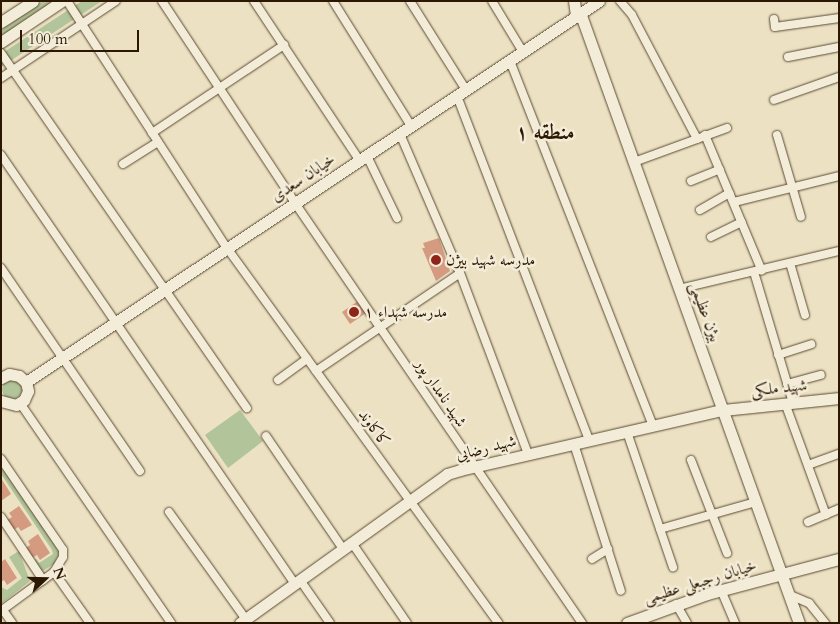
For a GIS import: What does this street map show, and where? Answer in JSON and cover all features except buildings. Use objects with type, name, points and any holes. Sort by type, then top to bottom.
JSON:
[{"type":"main road","points":[[1,22],[33,1]]},
{"type":"main road","points":[[1,42],[62,1]]},
{"type":"main road","points":[[574,1],[576,16]]},
{"type":"main road","name":"خیابان سعدی","points":[[26,382],[599,1]]},
{"type":"main road","name":"بیژن عظیمی","points":[[576,16],[582,18],[800,623]]},
{"type":"main road","points":[[1,378],[14,374],[26,382],[26,396],[20,403],[10,405],[1,401]]},
{"type":"main road","name":"شهید ملکی","points":[[723,410],[839,398]]},
{"type":"main road","name":"شهید رضایی","points":[[244,622],[447,474],[723,410]]},
{"type":"main road","name":"خیابان رجبعلی عظیمی","points":[[627,623],[676,604],[721,590],[839,559]]},
{"type":"street","name":"کاکاوند","points":[[66,1],[227,248],[498,623]]},
{"type":"street","points":[[1,78],[116,1]]},
{"type":"street","name":"شهید نامدار پور","points":[[162,1],[295,203],[582,623]]},
{"type":"street","points":[[254,1],[363,158],[397,218]]},
{"type":"street","points":[[333,1],[411,126]]},
{"type":"street","points":[[410,1],[462,93],[589,440]]},
{"type":"street","points":[[492,1],[523,52]]},
{"type":"street","points":[[620,1],[632,16],[697,138]]},
{"type":"street","points":[[774,19],[775,27],[839,18]]},
{"type":"street","points":[[152,133],[284,45]]},
{"type":"street","points":[[788,57],[839,47]]},
{"type":"street","points":[[1,52],[247,408]]},
{"type":"street","points":[[510,60],[653,426]]},
{"type":"street","points":[[774,100],[839,77]]},
{"type":"street","points":[[634,162],[727,128]]},
{"type":"street","points":[[400,134],[460,272],[528,454]]},
{"type":"street","points":[[705,135],[742,222],[758,272],[787,384],[789,403],[826,515]]},
{"type":"street","points":[[777,135],[801,217]]},
{"type":"street","points":[[123,164],[158,142]]},
{"type":"street","points":[[1,155],[297,582],[330,623]]},
{"type":"street","points":[[691,181],[720,169]]},
{"type":"street","points":[[734,202],[839,176]]},
{"type":"street","points":[[700,210],[730,193]]},
{"type":"street","points":[[711,237],[742,222]]},
{"type":"street","points":[[679,289],[758,272],[839,251]]},
{"type":"street","points":[[790,263],[805,315]]},
{"type":"street","points":[[1,268],[140,471]]},
{"type":"street","points":[[316,371],[460,272]]},
{"type":"street","points":[[778,355],[811,344]]},
{"type":"street","points":[[278,380],[307,359]]},
{"type":"street","points":[[787,384],[821,375]]},
{"type":"street","points":[[20,403],[171,623]]},
{"type":"street","points":[[627,432],[673,567]]},
{"type":"street","points":[[266,436],[407,623]]},
{"type":"street","points":[[574,444],[622,591]]},
{"type":"street","points":[[808,465],[839,454]]},
{"type":"street","points":[[1,459],[64,550],[63,557],[54,572],[2,610],[12,623]]},
{"type":"street","points":[[691,460],[727,553]]},
{"type":"street","points":[[660,529],[756,502]]},
{"type":"street","points":[[808,522],[839,509]]},
{"type":"street","points":[[169,512],[244,622]]},
{"type":"street","points":[[1,517],[43,580]]},
{"type":"street","points":[[592,559],[608,549]]},
{"type":"street","points":[[54,572],[90,623]]},
{"type":"street","points":[[721,590],[735,623]]},
{"type":"street","points":[[790,595],[808,603],[825,623]]},
{"type":"street","points":[[676,604],[686,623]]},
{"type":"green space","points":[[43,1],[56,1],[1,38],[1,30]]},
{"type":"green space","points":[[82,1],[102,1],[1,67],[1,54]]},
{"type":"green space","points":[[12,379],[19,382],[22,389],[19,396],[12,399],[5,396],[2,389],[5,382]]},
{"type":"green space","points":[[240,410],[263,441],[228,468],[205,435]]},
{"type":"green space","points":[[1,465],[60,552],[54,564],[41,572],[33,561],[36,559],[39,563],[53,554],[52,550],[1,474]]},
{"type":"green space","points":[[19,551],[30,581],[1,604],[1,587],[7,590],[22,578],[9,557]]},
{"type":"place","name":"مدرسه شهید بیژن","points":[[436,260]]},
{"type":"place","name":"مدرسه شهداء ۱","points":[[354,312]]},
{"type":"district","name":"منطقه ۱","points":[[545,133]]}]
